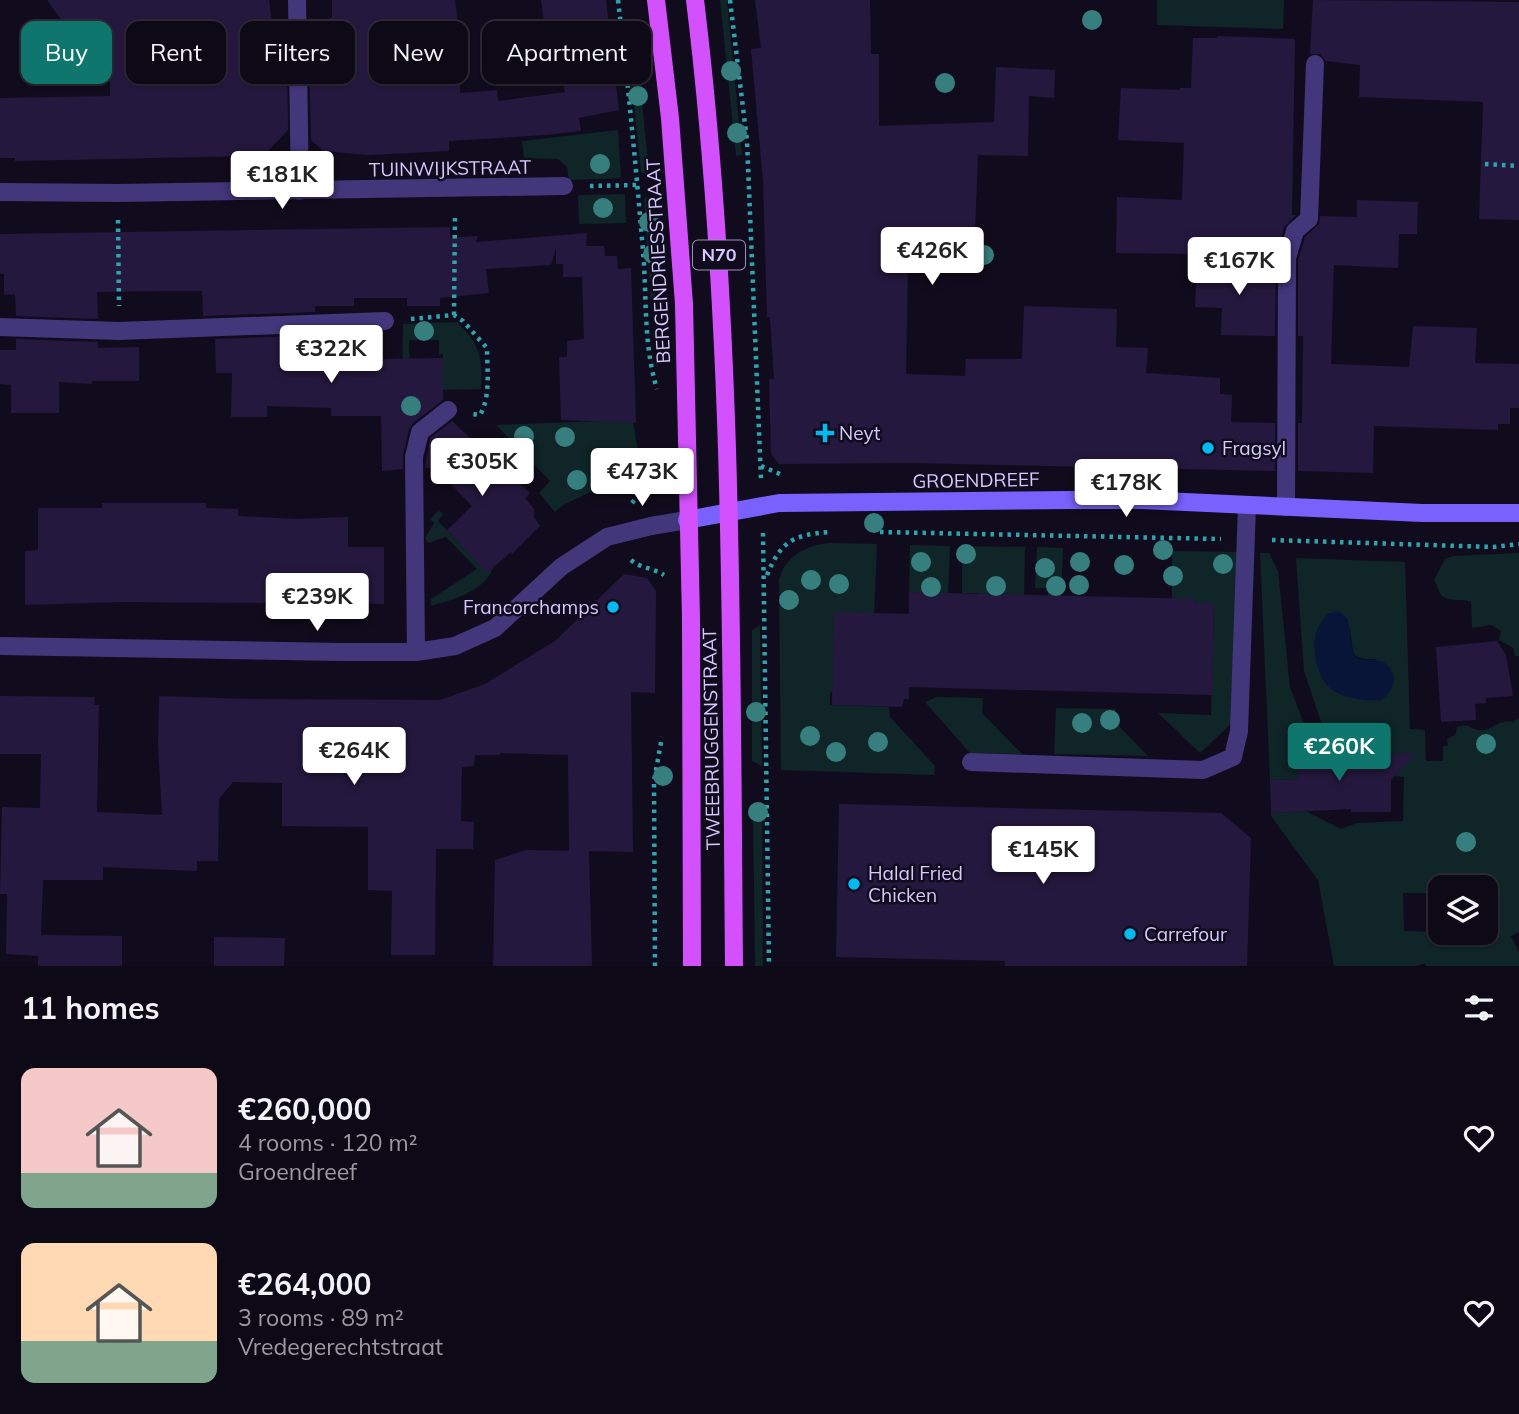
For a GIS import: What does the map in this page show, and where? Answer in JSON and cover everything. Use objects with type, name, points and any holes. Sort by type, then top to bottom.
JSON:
[{"type":"main road","name":"BERGENDRIESSTRAAT","points":[[656,0],[670,118],[684,304],[688,424],[687,520]]},
{"type":"main road","name":"N70","points":[[695,0],[707,101],[719,259],[729,512]]},
{"type":"main road","name":"TWEEBRUGGENSTRAAT","points":[[729,512],[734,966]]},
{"type":"main road","name":"TWEEBRUGGENSTRAAT","points":[[687,520],[691,619],[692,966]]},
{"type":"street","points":[[296,0],[300,191]]},
{"type":"street","points":[[1286,507],[1287,258],[1294,231],[1309,219],[1315,64]]},
{"type":"street","name":"TUINWIJKSTRAAT","points":[[0,192],[564,187]]},
{"type":"street","points":[[1200,250],[1287,258]]},
{"type":"street","points":[[0,327],[119,331],[385,321]]},
{"type":"street","points":[[416,652],[414,457],[421,432],[448,410]]},
{"type":"street","name":"GROENDREEF","points":[[687,520],[779,503],[1142,500],[1422,513],[1519,513]]},
{"type":"street","points":[[971,762],[1203,770],[1233,757],[1239,731],[1247,505]]},
{"type":"street","points":[[0,646],[416,652],[454,646],[495,628],[561,567],[607,537],[687,520]]},
{"type":"path","points":[[618,0],[638,185],[651,368],[660,399]]},
{"type":"path","points":[[1485,164],[1519,166]]},
{"type":"path","points":[[564,187],[638,185]]},
{"type":"path","points":[[454,315],[456,189]]},
{"type":"path","points":[[118,193],[119,331]]},
{"type":"path","points":[[385,321],[454,315],[463,321],[486,348],[486,390],[484,408],[480,415],[448,410]]},
{"type":"path","points":[[661,468],[607,537],[636,564],[653,568],[667,580]]},
{"type":"path","points":[[765,579],[775,555],[789,541],[810,534],[834,532]]},
{"type":"path","points":[[871,532],[1493,547],[1519,544]]},
{"type":"path","points":[[655,966],[654,781],[664,731]]},
{"type":"green space","points":[[720,0],[727,0],[742,155],[736,156]]},
{"type":"green space","points":[[1157,0],[1284,0],[1283,29],[1157,25]]},
{"type":"green space","points":[[632,84],[640,84],[649,173],[641,173]]},
{"type":"green space","points":[[618,130],[621,178],[569,180],[567,167],[558,159],[524,158],[522,141]]},
{"type":"green space","points":[[625,194],[626,223],[579,224],[578,195]]},
{"type":"green space","points":[[651,197],[659,302],[651,303],[644,198]]},
{"type":"green space","points":[[457,322],[471,337],[478,352],[481,389],[439,390],[443,377],[443,354],[439,354],[439,340],[409,340],[410,390],[401,427],[403,324]]},
{"type":"green space","points":[[633,420],[638,453],[616,480],[563,505],[555,512],[539,493],[550,481],[496,425]]},
{"type":"green space","points":[[439,510],[443,514],[438,521],[469,553],[493,568],[483,583],[475,589],[431,606],[431,599],[477,569],[446,537],[428,543],[425,538],[434,523],[430,519]]},
{"type":"green space","points":[[830,543],[877,544],[874,618],[833,692],[830,692],[830,705],[889,707],[890,717],[935,766],[934,775],[781,770],[779,580],[791,558],[805,549]]},
{"type":"green space","points":[[910,545],[950,546],[948,596],[911,592],[909,603]]},
{"type":"green space","points":[[962,546],[1025,547],[1024,599],[1002,595],[981,597],[978,593],[962,593]]},
{"type":"green space","points":[[1037,547],[1063,548],[1061,600],[1048,595],[1048,588],[1035,588]]},
{"type":"green space","points":[[1172,551],[1238,552],[1234,721],[1200,753],[1158,713],[1211,715],[1214,604],[1195,603],[1196,600],[1172,603]]},
{"type":"green space","points":[[1260,553],[1269,553],[1278,571],[1290,687],[1304,724],[1297,728],[1298,779],[1270,780]]},
{"type":"green space","points":[[1519,553],[1519,656],[1515,656],[1513,648],[1499,640],[1501,631],[1491,625],[1472,628],[1471,602],[1445,598],[1434,580],[1445,559],[1453,556]]},
{"type":"green space","points":[[1296,558],[1405,562],[1410,729],[1425,730],[1426,761],[1443,761],[1443,746],[1448,746],[1447,739],[1455,735],[1457,727],[1467,725],[1486,730],[1519,718],[1519,932],[1511,936],[1519,952],[1519,966],[1426,966],[1425,963],[1417,966],[1334,966],[1318,880],[1271,813],[1306,811],[1341,829],[1357,823],[1403,821],[1404,777],[1394,776],[1388,754],[1365,754],[1363,730],[1321,722],[1304,671]],"holes":[[[1350,628],[1353,648],[1361,658],[1376,659],[1381,700],[1348,697]]]},
{"type":"green space","points":[[760,625],[762,766],[752,761],[752,630]]},
{"type":"green space","points":[[937,697],[983,698],[982,713],[1022,754],[970,753],[925,702]]},
{"type":"green space","points":[[1056,708],[1116,709],[1115,722],[1148,756],[1054,754]]},
{"type":"green space","points":[[762,803],[763,966],[755,966],[753,808]]},
{"type":"water","points":[[1338,611],[1347,618],[1355,655],[1361,659],[1378,660],[1386,664],[1393,673],[1392,688],[1381,700],[1359,699],[1337,693],[1330,689],[1321,675],[1315,658],[1316,633],[1327,614]]},
{"type":"building","points":[[47,0],[269,0],[272,21],[240,21],[240,84],[287,84],[288,130],[267,152],[250,153],[250,156],[15,161],[15,158],[0,158],[0,98],[110,96],[112,21],[62,21]]},
{"type":"building","points":[[332,0],[455,0],[458,21],[369,21],[369,84],[460,84],[460,93],[497,90],[498,101],[565,92],[564,84],[616,84],[619,110],[579,118],[581,131],[449,141],[449,151],[368,155],[323,151],[311,140],[310,84],[355,84],[355,21],[329,21],[329,18],[332,18]]},
{"type":"building","points":[[541,0],[606,0],[608,21],[544,21]]},
{"type":"building","points":[[755,0],[870,0],[871,54],[879,54],[879,126],[994,122],[996,67],[1055,70],[1054,98],[1029,96],[1028,156],[978,155],[975,228],[968,228],[967,268],[908,266],[906,374],[965,376],[966,359],[1022,359],[1024,306],[1117,309],[1116,347],[1148,348],[1146,373],[1220,378],[1220,394],[1232,395],[1231,422],[1275,423],[1275,471],[911,463],[779,464],[771,454],[769,379],[774,379],[770,317],[767,317],[763,181],[751,49],[761,48]]},
{"type":"building","points":[[1313,0],[1519,2],[1519,220],[1479,219],[1483,102],[1359,97],[1360,65],[1326,61],[1320,54],[1310,54]]},
{"type":"building","points":[[1217,36],[1295,39],[1292,215],[1296,215],[1284,227],[1279,246],[1200,238],[1190,243],[1190,254],[1116,253],[1117,197],[1182,200],[1184,143],[1118,140],[1121,88],[1191,88],[1193,38]]},
{"type":"building","points":[[1357,200],[1418,202],[1417,234],[1399,234],[1398,268],[1334,265],[1331,364],[1409,367],[1413,326],[1477,328],[1475,363],[1519,364],[1519,408],[1510,408],[1510,424],[1498,424],[1498,430],[1374,426],[1373,473],[1298,471],[1298,423],[1302,423],[1303,336],[1298,336],[1298,260],[1305,237],[1319,224],[1320,216],[1357,217]]},
{"type":"building","points":[[450,227],[450,238],[478,236],[476,242],[587,233],[586,246],[604,246],[605,256],[617,256],[618,269],[631,268],[636,423],[561,420],[559,357],[567,357],[567,341],[584,339],[582,277],[563,277],[563,264],[556,264],[556,248],[551,265],[486,269],[489,293],[440,298],[440,306],[407,306],[407,298],[354,298],[354,306],[315,306],[315,312],[203,316],[202,291],[162,291],[97,292],[98,319],[16,316],[15,294],[4,295],[4,274],[0,274],[0,234]]},
{"type":"building","points":[[1197,260],[1276,268],[1275,336],[1221,335],[1222,308],[1195,307]]},
{"type":"building","points":[[316,335],[316,360],[443,358],[443,400],[409,429],[403,469],[382,471],[381,416],[331,416],[331,408],[267,406],[267,417],[231,417],[232,373],[216,373],[215,339]]},
{"type":"building","points":[[16,339],[98,342],[98,348],[139,347],[139,381],[92,381],[92,384],[59,382],[59,413],[11,413],[11,385],[0,384],[0,350],[16,350]]},
{"type":"building","points":[[452,421],[530,493],[525,498],[534,509],[534,517],[540,526],[512,554],[511,552],[487,573],[447,530],[472,506],[435,468],[425,468],[430,438]]},
{"type":"building","points":[[102,503],[206,503],[206,508],[238,509],[238,516],[297,519],[348,517],[348,547],[384,547],[384,604],[121,602],[25,605],[25,551],[38,550],[38,508],[102,508]]},
{"type":"building","points":[[624,574],[647,578],[656,591],[655,693],[631,692],[633,852],[589,851],[592,966],[493,966],[495,860],[526,850],[569,851],[568,755],[475,755],[474,766],[462,767],[461,821],[474,822],[473,849],[436,849],[435,955],[391,955],[392,891],[368,890],[368,827],[282,826],[282,783],[233,782],[219,799],[218,861],[197,861],[197,871],[103,867],[103,880],[43,880],[41,935],[122,936],[122,966],[38,966],[38,956],[6,954],[7,894],[0,894],[2,807],[40,808],[41,754],[0,754],[0,696],[95,697],[94,705],[99,705],[97,812],[162,815],[158,745],[159,696],[440,700],[485,684],[555,641]]},
{"type":"building","points":[[909,592],[1196,599],[1195,603],[1214,603],[1212,695],[909,687],[909,699],[904,699],[902,707],[832,705],[834,612],[909,614]]},
{"type":"building","points":[[1497,641],[1506,655],[1513,696],[1486,698],[1486,703],[1475,704],[1476,720],[1441,722],[1436,647]]},
{"type":"building","points":[[1318,751],[1348,751],[1348,754],[1416,753],[1391,780],[1391,812],[1351,812],[1351,809],[1271,813],[1270,780],[1298,779],[1297,755],[1318,755]]},
{"type":"building","points":[[839,804],[1221,813],[1251,838],[1247,966],[1005,966],[1005,961],[836,957]]},
{"type":"building","points":[[214,937],[285,938],[284,966],[214,966]]},
{"type":"place","name":"Neyt","points":[[825,433]]},
{"type":"place","name":"Fragsyl","points":[[1208,448]]},
{"type":"place","name":"Francorchamps","points":[[613,607]]},
{"type":"place","name":"Halal Fried Chicken","points":[[854,884]]},
{"type":"place","name":"Carrefour","points":[[1130,934]]}]
